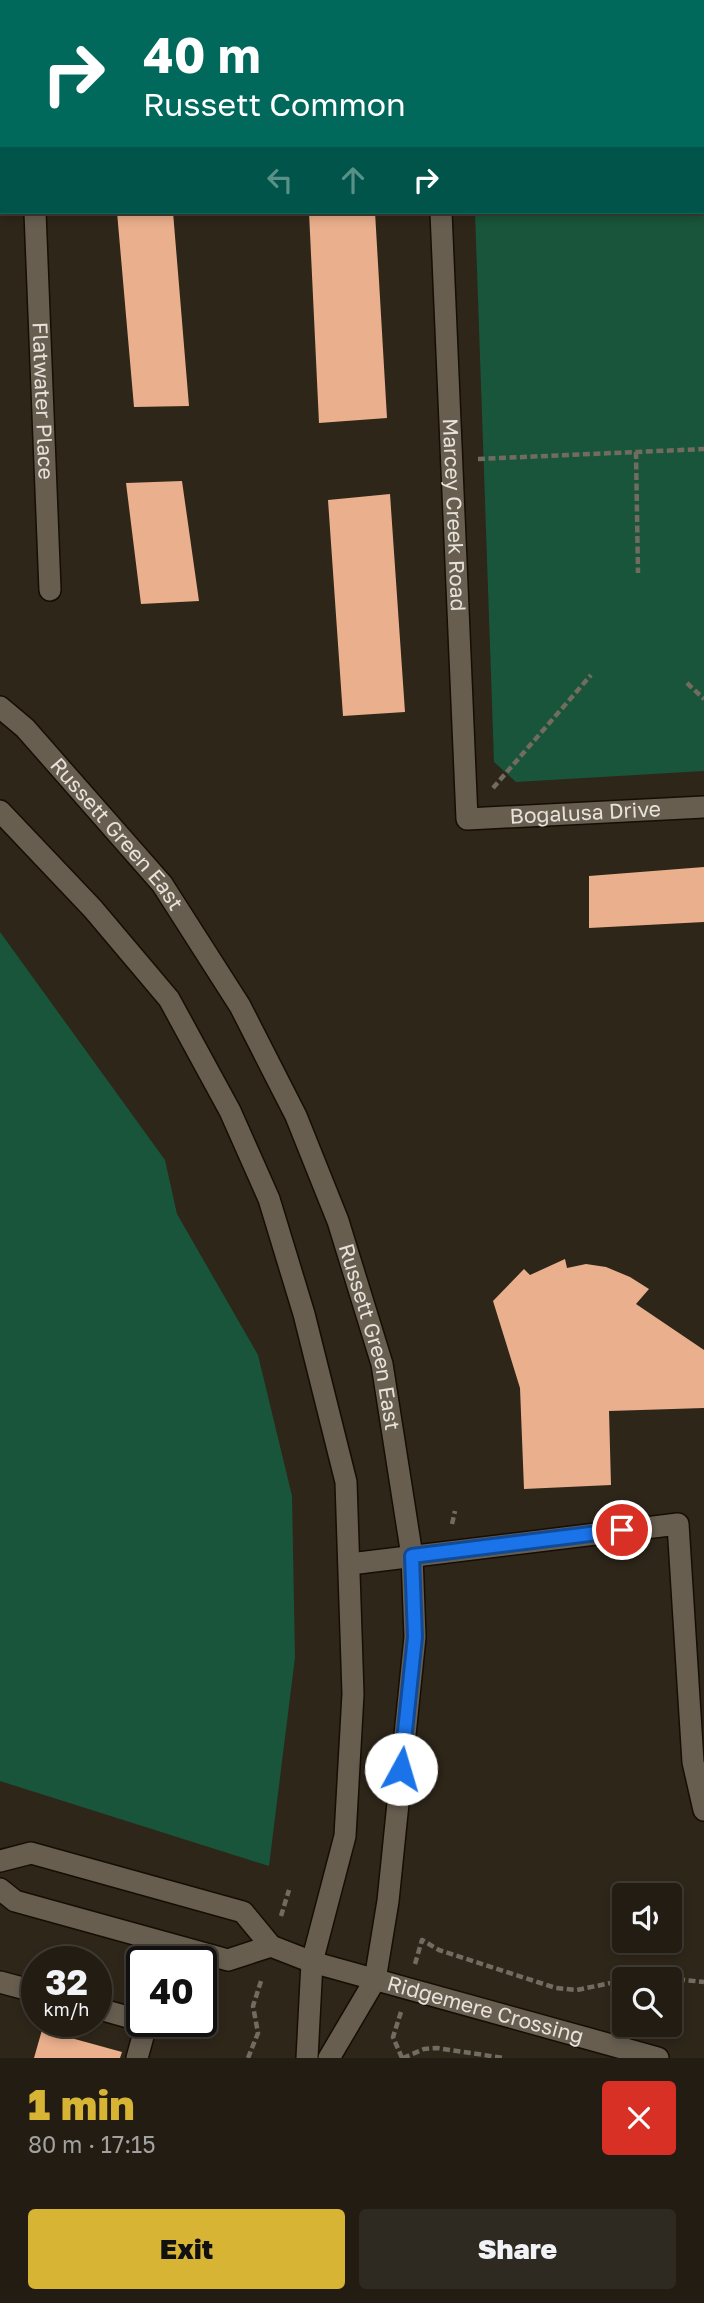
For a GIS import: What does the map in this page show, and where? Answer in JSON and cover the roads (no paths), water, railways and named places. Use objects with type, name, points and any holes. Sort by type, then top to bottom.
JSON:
[{"type":"street","name":"Flatwater Place","points":[[35,214],[50,590]]},
{"type":"street","name":"Marcey Creek Road","points":[[441,214],[467,819]]},
{"type":"street","name":"Russett Green East","points":[[0,707],[25,728],[162,884],[240,1006],[296,1116],[338,1221],[382,1364],[412,1556],[415,1637],[388,1902],[374,1980],[329,2058]]},
{"type":"street","name":"Bogalusa Drive","points":[[467,819],[704,807]]},
{"type":"street","points":[[0,811],[93,909],[169,999],[230,1111],[269,1199],[304,1314],[346,1482],[353,1694],[345,1836],[312,1962],[307,2058]]},
{"type":"street","points":[[350,1564],[678,1524],[693,1762],[704,1810]]},
{"type":"street","points":[[0,1861],[31,1853],[243,1912],[271,1946],[228,1960],[15,1901],[0,1889]]},
{"type":"street","name":"Ridgemere Crossing","points":[[271,1946],[312,1962],[374,1980],[658,2058]]},
{"type":"street","points":[[0,1982],[21,1988]]},
{"type":"street","points":[[137,2058],[143,2037]]}]
